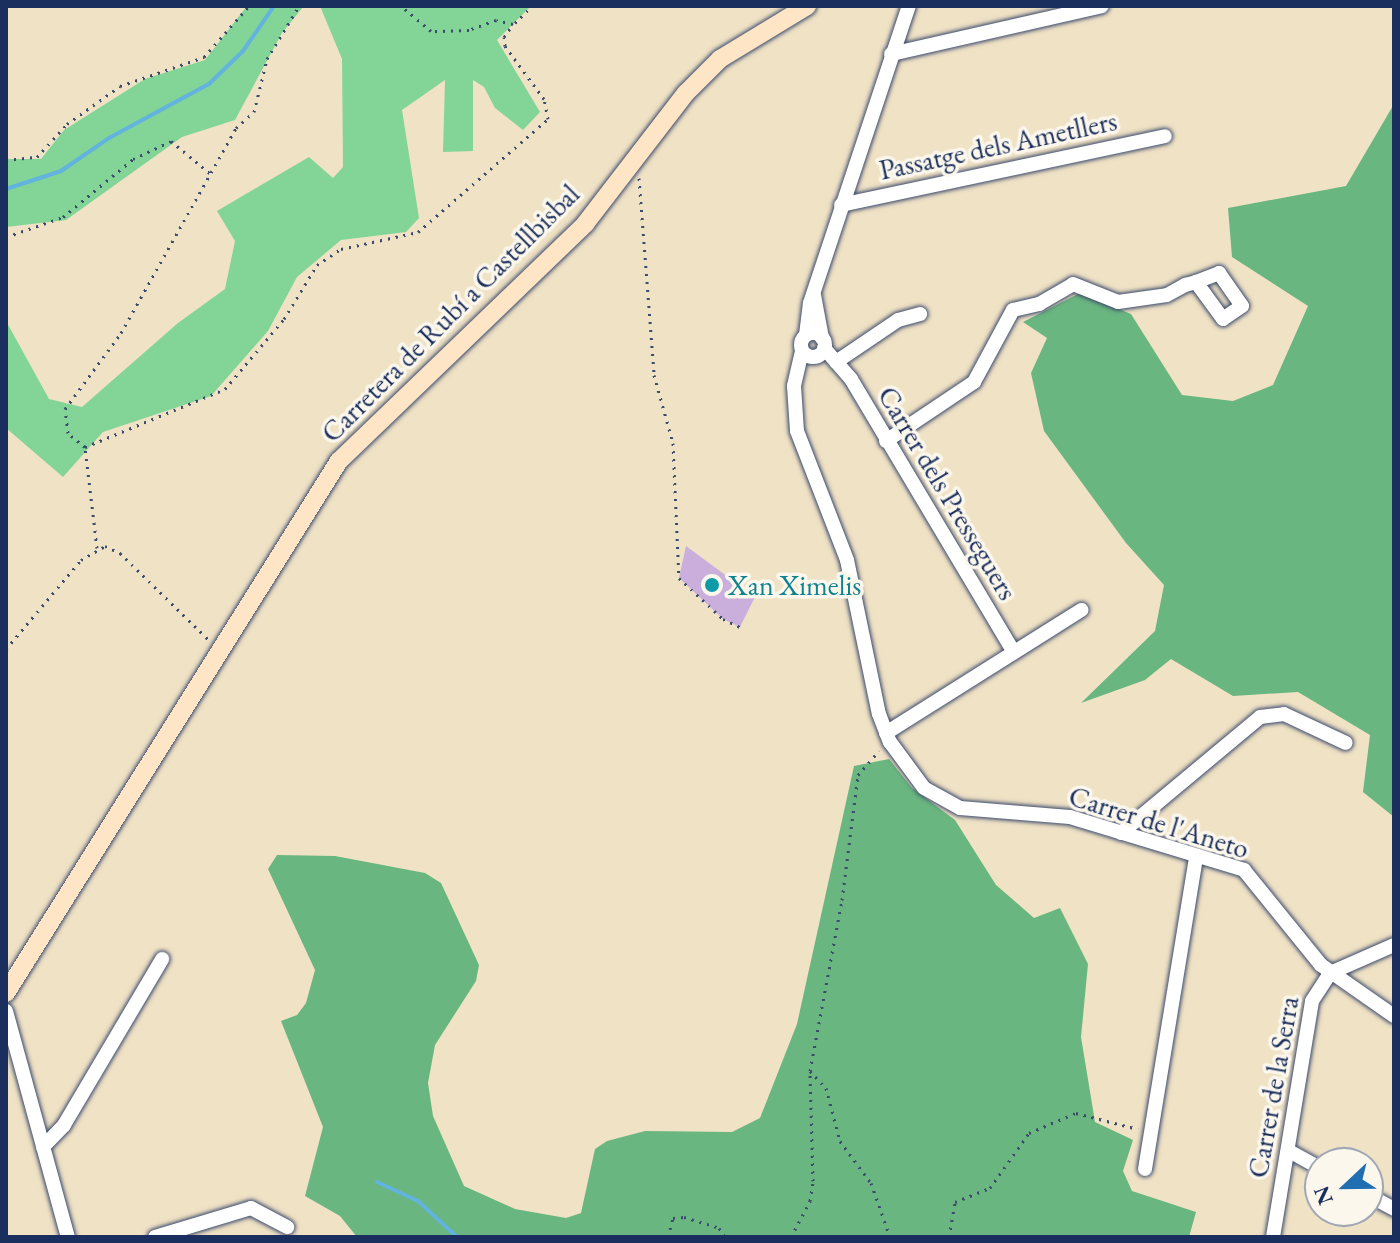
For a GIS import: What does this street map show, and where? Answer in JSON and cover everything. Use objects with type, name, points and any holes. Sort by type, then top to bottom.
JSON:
[{"type":"street","name":"Carretera de Rubí a Castellbisbal","points":[[6,993],[339,461],[372,425],[533,277],[585,224],[720,59],[807,6]]},
{"type":"street","points":[[909,6],[841,205],[814,295],[806,335],[816,350],[836,362],[898,320],[920,314]]},
{"type":"street","points":[[891,54],[1102,6]]},
{"type":"street","name":"Passatge dels Ametllers","points":[[841,205],[1165,136]]},
{"type":"street","points":[[886,441],[974,382],[1013,310],[1039,304],[1073,284],[1118,302],[1167,295],[1196,282]]},
{"type":"street","points":[[814,295],[816,350],[795,379],[797,431],[847,560],[888,737],[1081,610]]},
{"type":"street","name":"Carrer dels Presseguers","points":[[836,362],[1014,652]]},
{"type":"street","points":[[1121,833],[1260,717],[1284,714],[1346,743]]},
{"type":"street","name":"Carrer de l'Aneto","points":[[888,737],[924,788],[960,808],[1070,817],[1244,870],[1330,973],[1394,1016]]},
{"type":"street","points":[[1145,1169],[1196,856]]},
{"type":"street","name":"Carrer de la Serra","points":[[1273,1237],[1312,1001],[1330,973],[1394,945]]},
{"type":"street","points":[[43,1147],[64,1125],[162,959]]},
{"type":"street","points":[[6,1011],[68,1237]]},
{"type":"street","points":[[1289,1151],[1304,1159]]},
{"type":"street","points":[[155,1237],[251,1208],[287,1227]]},
{"type":"path","points":[[6,160],[37,157],[67,124],[120,86],[204,57],[249,6]]},
{"type":"path","points":[[97,548],[85,447],[68,433],[65,409],[121,333],[236,128],[254,112],[267,59],[299,6]]},
{"type":"path","points":[[401,6],[431,31],[469,30],[496,20],[513,24]]},
{"type":"path","points":[[85,447],[225,389],[276,330],[317,265],[341,249],[418,232],[548,119],[544,99],[505,46],[504,37],[532,6]]},
{"type":"path","points":[[6,237],[63,217],[133,159],[171,141],[212,175]]},
{"type":"path","points":[[636,158],[646,233],[654,375],[673,443],[679,578],[723,619],[740,627]]},
{"type":"path","points":[[6,649],[69,573],[97,548],[111,546],[222,651]]},
{"type":"path","points":[[791,1237],[810,1201],[813,1181],[810,1071],[842,900],[858,775],[888,737]]},
{"type":"path","points":[[810,1071],[826,1088],[840,1141],[871,1183],[890,1237]]},
{"type":"path","points":[[949,1237],[955,1202],[990,1188],[1029,1133],[1057,1118],[1090,1116],[1136,1127],[1151,1137]]},
{"type":"path","points":[[668,1237],[673,1218],[684,1217],[719,1228],[725,1237]]},
{"type":"green space","points":[[247,6],[304,6],[282,33],[235,120],[182,137],[66,220],[6,227],[6,159],[41,159],[64,130],[145,79],[205,60]]},
{"type":"green space","points":[[320,6],[531,6],[497,40],[540,112],[523,130],[495,108],[484,87],[473,80],[473,151],[443,152],[445,80],[402,110],[419,218],[406,232],[341,240],[297,277],[268,331],[211,396],[103,432],[63,477],[6,428],[6,321],[49,399],[82,407],[178,323],[225,289],[235,241],[217,211],[309,157],[333,178],[343,167],[342,59]]},
{"type":"green space","points":[[1394,104],[1394,817],[1363,792],[1370,735],[1298,692],[1233,696],[1171,659],[1145,680],[1081,703],[1155,631],[1164,585],[1126,543],[1044,431],[1031,373],[1047,338],[1023,322],[1080,293],[1131,314],[1182,395],[1233,401],[1273,385],[1308,306],[1232,257],[1228,208],[1346,186]]},
{"type":"green space","points":[[889,759],[912,788],[955,820],[996,885],[1034,918],[1060,908],[1088,964],[1081,1037],[1095,1122],[1133,1140],[1123,1171],[1132,1191],[1196,1212],[1189,1237],[357,1237],[340,1216],[305,1196],[323,1127],[281,1021],[297,1015],[306,1003],[315,970],[268,869],[277,855],[335,856],[425,873],[441,883],[479,965],[476,981],[435,1045],[428,1083],[433,1116],[464,1186],[515,1209],[566,1218],[581,1213],[595,1149],[607,1141],[645,1131],[732,1132],[760,1118],[797,1024],[854,766]]},
{"type":"building","name":"Xan Ximelis","points":[[686,546],[755,597],[740,627],[723,619],[679,578]]},
{"type":"waterway","points":[[6,189],[61,171],[109,138],[209,84],[243,51],[274,6]]},
{"type":"waterway","points":[[377,1182],[418,1201],[457,1237]]},
{"type":"place","name":"Xan Ximelis","points":[[712,585]]}]
